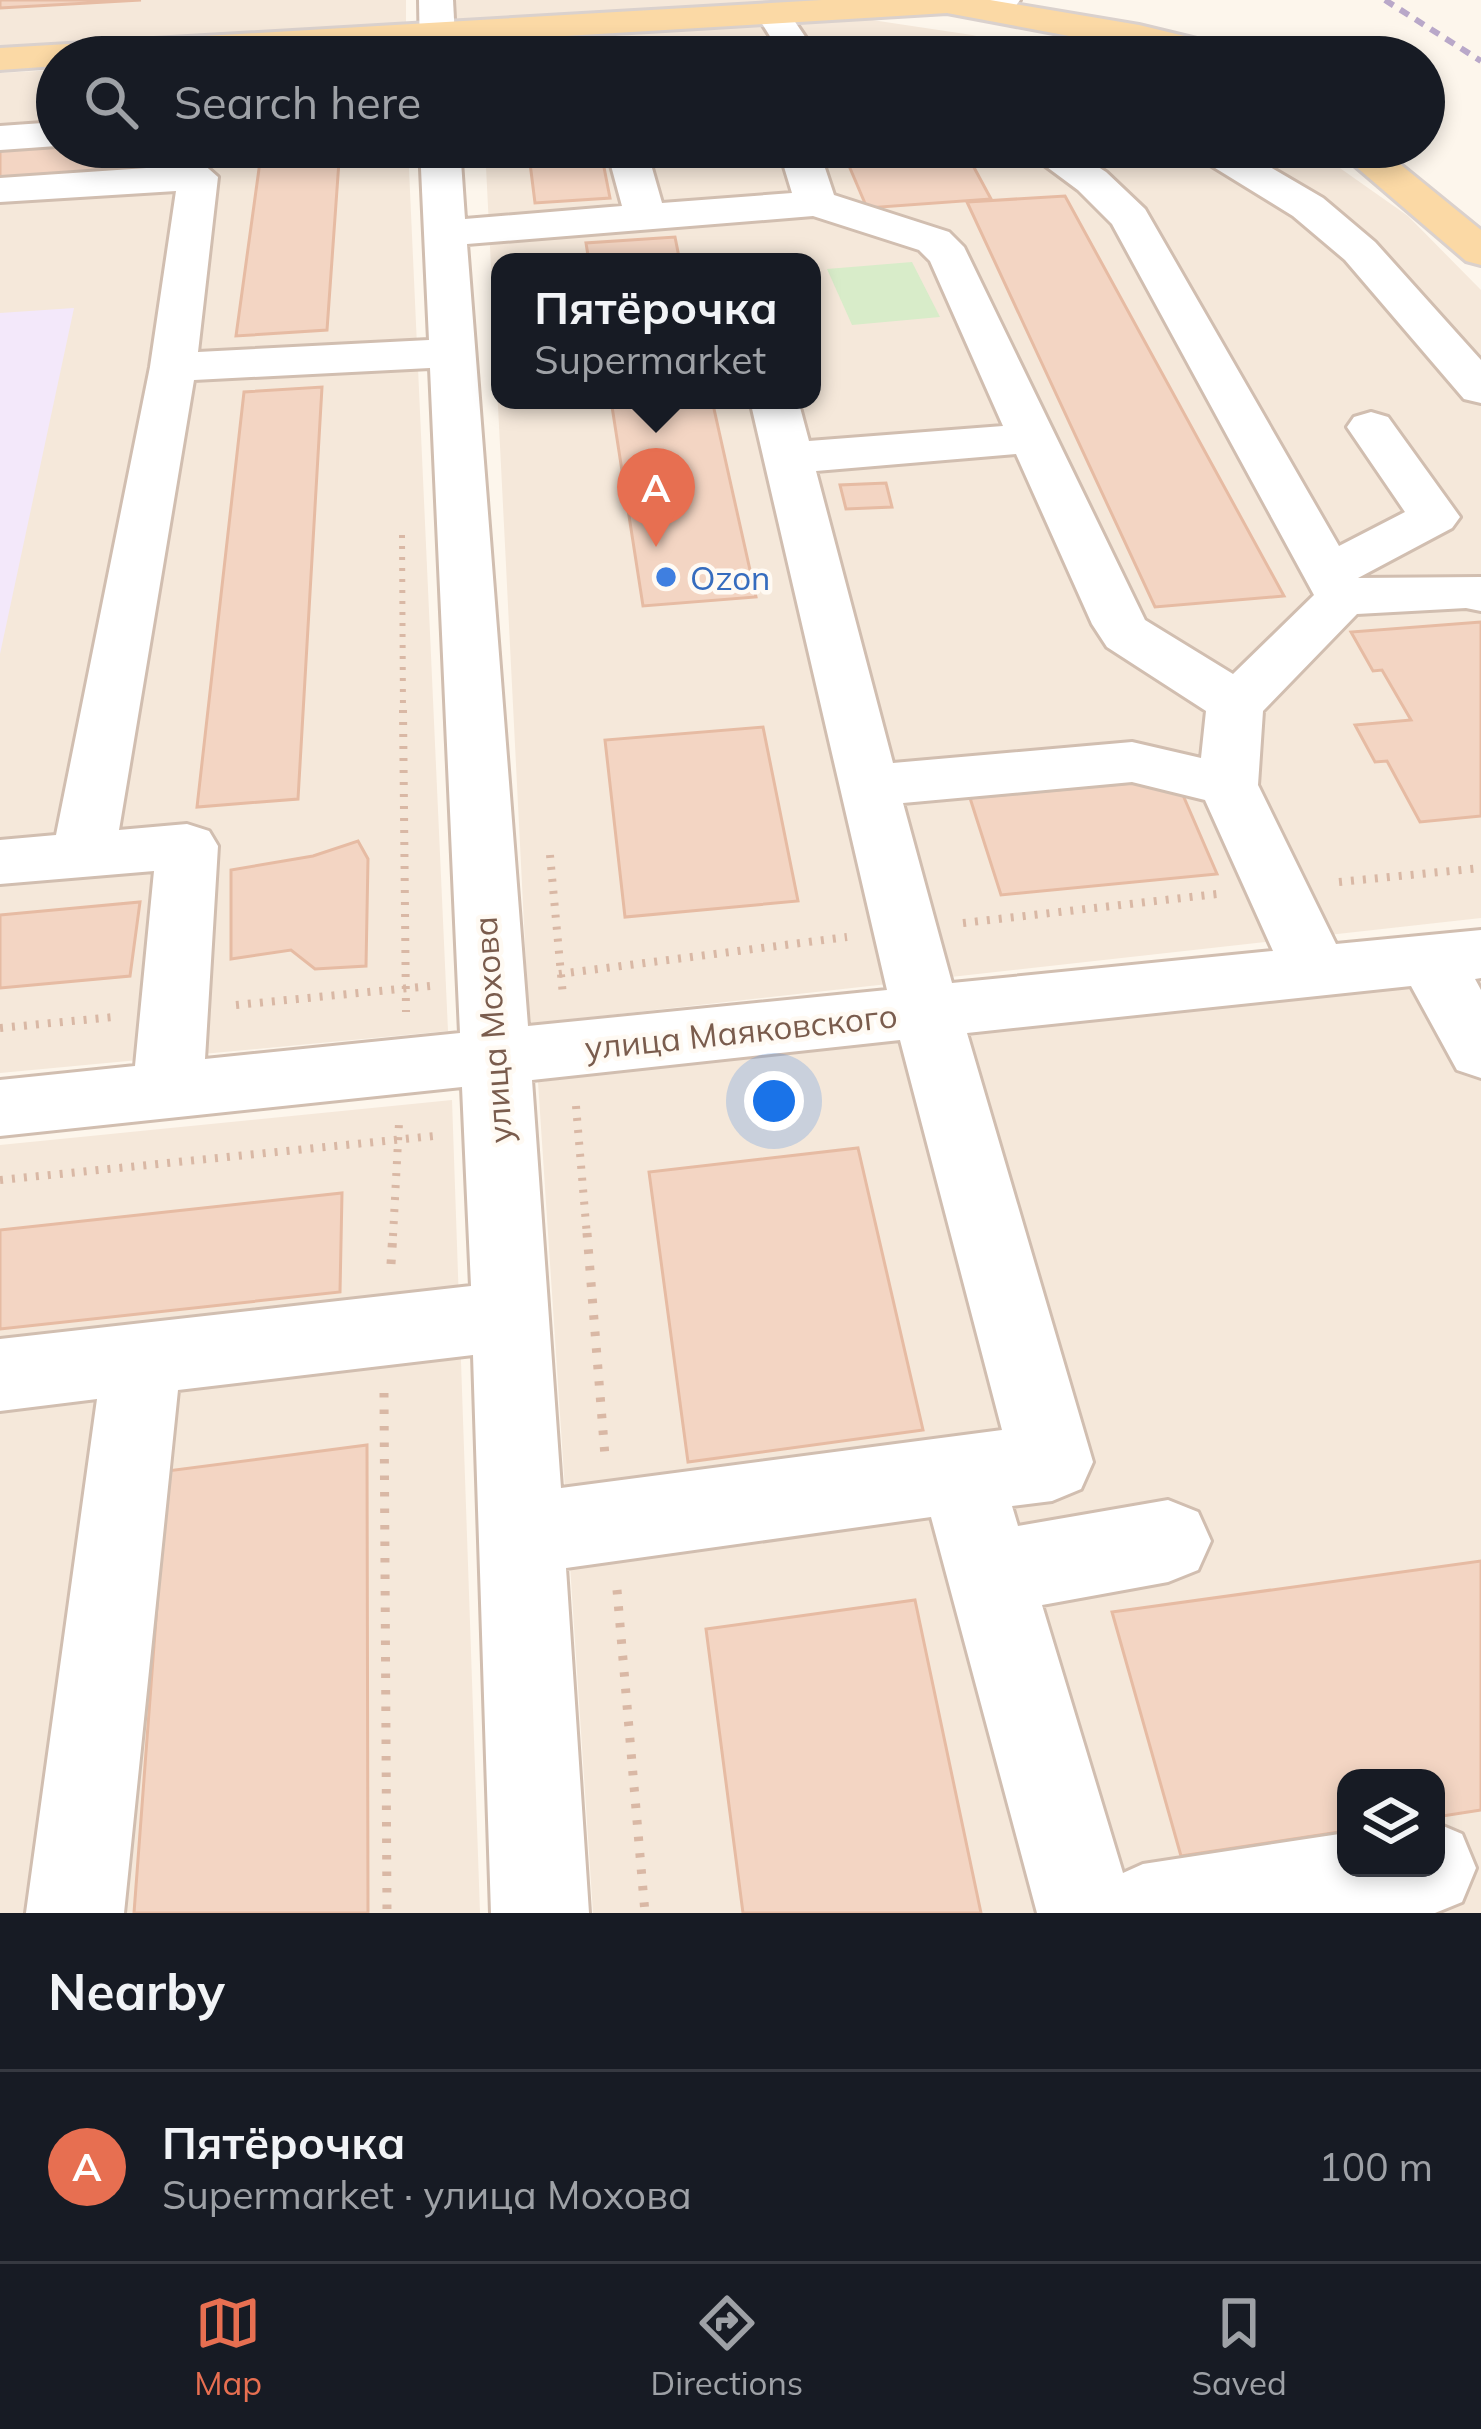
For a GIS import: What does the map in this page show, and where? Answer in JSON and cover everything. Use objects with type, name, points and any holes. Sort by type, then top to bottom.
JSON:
[{"type":"main road","points":[[346,36],[947,3],[1133,36]]},
{"type":"main road","points":[[858,9],[1009,36]]},
{"type":"main road","points":[[0,59],[36,57]]},
{"type":"main road","points":[[1383,168],[1481,252]]},
{"type":"street","points":[[947,3],[1004,0]]},
{"type":"street","points":[[0,138],[36,135]]},
{"type":"street","points":[[0,190],[140,168]]},
{"type":"street","points":[[83,854],[173,367],[178,168]]},
{"type":"street","name":"улица Мохова","points":[[441,168],[511,1316],[540,1913]]},
{"type":"street","points":[[632,168],[646,220]]},
{"type":"street","points":[[805,168],[816,203]]},
{"type":"street","points":[[1071,168],[1130,218],[1335,585]]},
{"type":"street","points":[[1243,168],[1308,207],[1360,251],[1481,389]]},
{"type":"street","points":[[443,232],[646,220],[731,227],[816,203],[934,242],[950,256],[1118,624],[1127,635],[1214,687],[1235,706]]},
{"type":"street","points":[[173,367],[449,353]]},
{"type":"street","points":[[521,1534],[1052,1462],[904,930],[775,409]]},
{"type":"street","points":[[1316,972],[1228,785],[1235,706],[1335,585],[1434,517],[1371,428]]},
{"type":"street","points":[[788,458],[1034,438]]},
{"type":"street","points":[[1335,585],[1481,595]]},
{"type":"street","points":[[869,786],[1132,762],[1228,785]]},
{"type":"street","points":[[0,862],[187,846],[168,1092]]},
{"type":"street","points":[[1455,957],[1481,1051]]},
{"type":"street","name":"улица Маяковского","points":[[0,1108],[1455,957]]},
{"type":"street","points":[[0,1375],[511,1316]]},
{"type":"street","points":[[75,1913],[142,1359]]},
{"type":"street","points":[[961,1474],[1086,1913]]},
{"type":"street","points":[[989,1573],[1168,1541]]},
{"type":"street","points":[[1445,1865],[1481,1860]]},
{"type":"street","points":[[1142,1913],[1369,1877]]},
{"type":"path","points":[[548,836],[578,1118],[645,1913]]},
{"type":"path","points":[[0,1028],[488,982],[1276,887],[1481,868]]},
{"type":"path","points":[[0,1180],[500,1130],[578,1118]]},
{"type":"shaded area","points":[[0,0],[406,0],[406,24],[185,36],[36,36],[36,44],[0,46]]},
{"type":"shaded area","points":[[447,0],[811,0],[447,22]]},
{"type":"shaded area","points":[[852,17],[977,36],[616,36]]},
{"type":"shaded area","points":[[36,71],[36,168],[409,168],[448,1031],[0,1073],[0,73]]},
{"type":"shaded area","points":[[486,168],[1340,168],[1408,216],[1481,290],[1481,918],[529,1024],[498,409],[821,409],[821,253],[491,253],[491,267]]},
{"type":"shaded area","points":[[74,308],[0,654],[0,313]]},
{"type":"shaded area","points":[[1481,968],[1481,1913],[593,1913],[538,1082]]},
{"type":"shaded area","points":[[452,1100],[480,1913],[0,1913],[0,1145]]},
{"type":"green space","points":[[912,262],[940,317],[852,325],[827,269]]},
{"type":"building","points":[[0,0],[141,0],[0,8]]},
{"type":"building","points":[[36,147],[36,168],[118,168],[0,180],[0,150]]},
{"type":"building","points":[[259,168],[339,168],[327,330],[236,336]]},
{"type":"building","points":[[531,168],[604,168],[610,198],[535,203]]},
{"type":"building","points":[[850,168],[974,168],[991,199],[867,208]]},
{"type":"building","points":[[1065,196],[1284,596],[1155,607],[967,202]]},
{"type":"building","points":[[675,237],[678,253],[588,253],[586,243]]},
{"type":"building","points":[[322,387],[298,799],[197,807],[244,392]]},
{"type":"building","points":[[612,409],[714,409],[756,597],[643,606]]},
{"type":"building","points":[[886,483],[892,507],[846,509],[840,485]]},
{"type":"building","points":[[1481,622],[1481,816],[1420,822],[1387,761],[1375,762],[1355,725],[1411,720],[1382,670],[1373,671],[1351,632]]},
{"type":"building","points":[[763,727],[798,901],[625,917],[605,740]]},
{"type":"building","points":[[1176,779],[1217,874],[1001,895],[970,798]]},
{"type":"building","points":[[358,841],[368,859],[366,966],[315,969],[291,950],[231,959],[231,870],[313,856]]},
{"type":"building","points":[[140,902],[130,976],[0,988],[0,915]]},
{"type":"building","points":[[858,1148],[923,1430],[688,1462],[649,1172]]},
{"type":"building","points":[[342,1193],[340,1292],[0,1329],[0,1230]]},
{"type":"building","points":[[367,1445],[368,1913],[134,1913],[167,1471]]},
{"type":"building","points":[[1481,1561],[1481,1810],[1445,1816],[1445,1769],[1337,1769],[1337,1832],[1181,1856],[1112,1612]]},
{"type":"building","points":[[915,1600],[981,1913],[743,1913],[706,1629]]},
{"type":"railway","points":[[1385,0],[1442,36]]},
{"type":"railway","points":[[1445,38],[1481,61]]},
{"type":"place","name":"Пятёрочка","points":[[656,547]]},
{"type":"place","name":"Ozon","points":[[666,577]]}]
